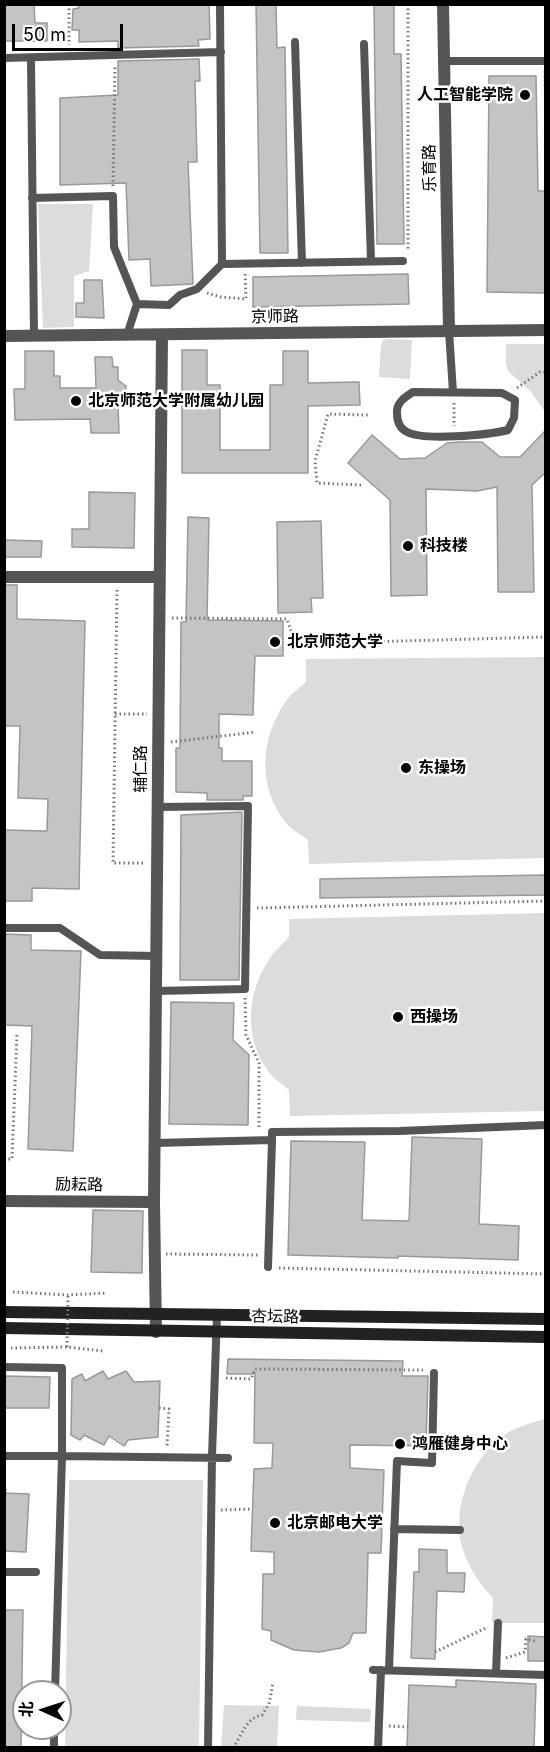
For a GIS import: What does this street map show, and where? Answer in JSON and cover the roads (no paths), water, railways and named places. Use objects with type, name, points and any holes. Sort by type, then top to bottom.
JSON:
[{"type":"street","name":"乐育路","points":[[443,4],[449,331]]},
{"type":"street","name":"京师路","points":[[4,336],[546,330]]},
{"type":"street","name":"辅仁路","points":[[156,1332],[154,1143],[162,335]]},
{"type":"street","points":[[4,577],[159,577]]},
{"type":"street","name":"励耘路","points":[[4,1201],[154,1202]]},
{"type":"street","name":"杏坛路","points":[[4,1312],[546,1319]]},
{"type":"street","name":"杏坛路","points":[[4,1328],[546,1337]]},
{"type":"lane","points":[[220,4],[222,264]]},
{"type":"lane","points":[[295,42],[302,263]]},
{"type":"lane","points":[[364,44],[371,261]]},
{"type":"lane","points":[[4,58],[221,52]]},
{"type":"lane","points":[[31,58],[34,335]]},
{"type":"lane","points":[[444,61],[545,61]]},
{"type":"lane","points":[[32,198],[113,196],[114,247],[137,304],[127,335]]},
{"type":"lane","points":[[137,304],[169,305],[180,296],[196,289],[222,264],[403,261]]},
{"type":"lane","points":[[449,331],[453,392]]},
{"type":"lane","points":[[413,392],[453,392],[502,393],[515,400],[514,418],[508,430],[491,434],[420,436],[406,432],[398,423],[397,408],[404,397],[413,392]]},
{"type":"lane","points":[[156,991],[245,989],[248,806],[158,807]]},
{"type":"lane","points":[[4,928],[60,928],[100,955],[156,956]]},
{"type":"lane","points":[[268,1268],[272,1132],[400,1131],[546,1125]]},
{"type":"lane","points":[[154,1143],[272,1140]]},
{"type":"lane","points":[[208,1748],[212,1456],[217,1316]]},
{"type":"lane","points":[[4,1367],[62,1368],[62,1456],[55,1680]]},
{"type":"lane","points":[[378,1748],[381,1670],[394,1528],[397,1461],[432,1462],[434,1373]]},
{"type":"lane","points":[[4,1456],[212,1456],[228,1458]]},
{"type":"lane","points":[[394,1528],[460,1530]]},
{"type":"lane","points":[[4,1572],[36,1572]]},
{"type":"lane","points":[[496,1673],[498,1623]]},
{"type":"lane","points":[[381,1670],[546,1675]]},
{"type":"place","name":"人工智能学院","points":[[525,95]]},
{"type":"place","name":"北京师范大学附属幼儿园","points":[[76,401]]},
{"type":"place","name":"科技楼","points":[[408,546]]},
{"type":"place","name":"北京师范大学","points":[[275,642]]},
{"type":"place","name":"东操场","points":[[406,768]]},
{"type":"place","name":"西操场","points":[[398,1017]]},
{"type":"place","name":"鸿雁健身中心","points":[[400,1444]]},
{"type":"place","name":"北京邮电大学","points":[[275,1523]]}]
